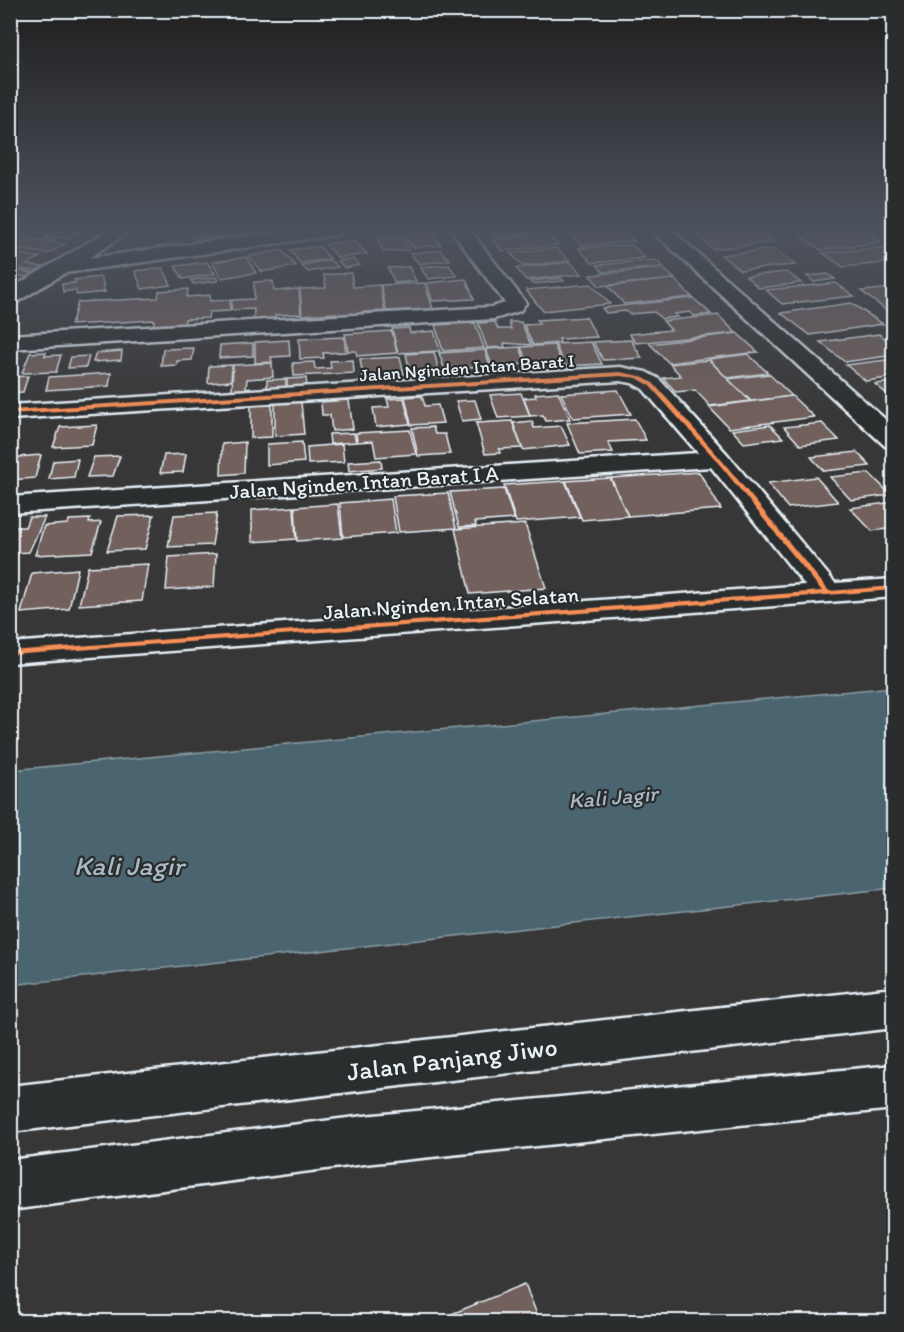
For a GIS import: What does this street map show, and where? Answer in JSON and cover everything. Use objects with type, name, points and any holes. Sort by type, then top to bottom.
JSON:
[{"type":"street","points":[[10,342],[494,313],[513,307],[516,303],[508,292]]},
{"type":"street","points":[[729,292],[894,441]]},
{"type":"street","name":"Jalan Nginden Intan Barat I","points":[[10,412],[620,374],[638,377],[651,384],[718,459],[827,593]]},
{"type":"street","name":"Jalan Nginden Intan Barat I A","points":[[10,504],[718,459]]},
{"type":"street","name":"Jalan Nginden Intan Selatan","points":[[10,653],[894,588]]},
{"type":"street","name":"Jalan Panjang Jiwo","points":[[10,1109],[894,1008]]},
{"type":"street","points":[[10,1185],[364,1140],[894,1088]]},
{"type":"water","name":"Kali Jagir","points":[[893,687],[893,888],[11,985],[11,770]]},
{"type":"building","points":[[76,292],[104,292],[77,295]]},
{"type":"building","points":[[159,292],[188,292],[187,297],[210,295],[210,301],[230,300],[230,311],[209,312],[208,318],[185,319],[184,326],[153,328],[154,320],[71,325],[78,302],[158,298]]},
{"type":"building","points":[[254,292],[299,292],[301,314],[275,315],[275,321],[253,322],[254,309],[231,310],[232,300],[254,299]]},
{"type":"building","points":[[300,292],[381,292],[385,311],[362,312],[363,317],[337,318],[336,313],[302,315]]},
{"type":"building","points":[[382,292],[428,292],[433,309],[386,311]]},
{"type":"building","points":[[430,292],[471,292],[474,299],[432,301]]},
{"type":"building","points":[[528,292],[599,292],[610,304],[543,311]]},
{"type":"building","points":[[613,292],[687,292],[692,297],[624,304]]},
{"type":"building","points":[[768,292],[849,292],[854,296],[782,304]]},
{"type":"building","points":[[863,292],[894,292],[894,309],[886,310]]},
{"type":"building","points":[[693,298],[711,314],[694,316],[690,312],[674,314],[678,317],[662,319],[654,312],[606,313],[602,308]]},
{"type":"building","points":[[851,303],[883,324],[810,335],[781,313]]},
{"type":"building","points":[[718,315],[736,333],[636,343],[629,334],[671,330],[663,321]]},
{"type":"building","points":[[586,317],[597,337],[559,339],[560,343],[533,345],[524,325],[539,324],[537,320]]},
{"type":"building","points":[[495,322],[498,329],[511,329],[509,322],[521,322],[531,345],[504,343],[505,347],[487,348],[478,323]]},
{"type":"building","points":[[475,323],[484,348],[443,351],[435,325]]},
{"type":"building","points":[[409,328],[410,333],[434,331],[440,351],[398,353],[392,329]]},
{"type":"building","points":[[392,331],[397,353],[357,356],[356,351],[348,351],[345,334]]},
{"type":"building","points":[[737,333],[758,352],[669,363],[650,344]]},
{"type":"building","points":[[879,334],[894,345],[894,355],[845,362],[820,342]]},
{"type":"building","points":[[344,337],[346,352],[323,353],[324,358],[300,359],[299,339]]},
{"type":"building","points":[[289,340],[290,356],[271,357],[272,362],[255,363],[255,342]]},
{"type":"building","points":[[631,340],[642,358],[603,360],[593,342]]},
{"type":"building","points":[[591,342],[602,364],[565,366],[555,344]]},
{"type":"building","points":[[253,343],[253,356],[219,358],[220,345]]},
{"type":"building","points":[[554,345],[563,366],[530,368],[521,347]]},
{"type":"building","points":[[520,347],[526,364],[492,366],[486,349]]},
{"type":"building","points":[[194,348],[192,360],[177,361],[177,365],[161,366],[163,349]]},
{"type":"building","points":[[485,350],[490,366],[444,368],[439,353]]},
{"type":"building","points":[[122,351],[121,360],[93,362],[96,353]]},
{"type":"building","points":[[46,352],[45,356],[61,355],[56,372],[22,373],[30,353]]},
{"type":"building","points":[[434,352],[440,375],[411,377],[406,354]]},
{"type":"building","points":[[748,354],[768,373],[727,378],[709,359]]},
{"type":"building","points":[[89,356],[86,367],[68,368],[71,357]]},
{"type":"building","points":[[400,357],[404,374],[397,374],[398,378],[372,379],[371,376],[363,376],[360,359]]},
{"type":"building","points":[[894,359],[894,377],[866,381],[846,365]]},
{"type":"building","points":[[353,360],[354,373],[294,376],[293,363],[314,362],[315,369],[331,368],[330,361]]},
{"type":"building","points":[[709,360],[750,401],[710,406],[695,390],[676,392],[663,378],[681,376],[670,364]]},
{"type":"building","points":[[272,363],[273,377],[247,379],[246,389],[232,390],[233,365]]},
{"type":"building","points":[[232,365],[231,381],[208,383],[209,366]]},
{"type":"building","points":[[464,368],[466,377],[447,378],[445,369]]},
{"type":"building","points":[[111,373],[109,386],[46,390],[49,377]]},
{"type":"building","points":[[769,374],[792,396],[751,401],[728,379]]},
{"type":"building","points":[[28,376],[23,392],[10,393],[10,377]]},
{"type":"building","points":[[306,378],[307,386],[287,387],[287,379]]},
{"type":"building","points":[[286,379],[286,387],[267,388],[267,380]]},
{"type":"building","points":[[894,382],[894,400],[875,384]]},
{"type":"building","points":[[618,390],[631,414],[573,418],[561,394]]},
{"type":"building","points":[[558,392],[570,419],[546,421],[543,415],[530,416],[524,398],[536,397],[535,394]]},
{"type":"building","points":[[521,393],[530,416],[498,418],[490,395]]},
{"type":"building","points":[[422,396],[425,406],[438,405],[443,423],[411,425],[405,397]]},
{"type":"building","points":[[792,396],[814,417],[729,428],[709,407]]},
{"type":"building","points":[[404,398],[410,424],[376,427],[373,408],[389,407],[387,399]]},
{"type":"building","points":[[349,400],[353,429],[332,431],[330,415],[322,415],[321,402]]},
{"type":"building","points":[[475,400],[481,419],[462,421],[456,401]]},
{"type":"building","points":[[301,402],[304,434],[275,436],[275,403]]},
{"type":"building","points":[[272,405],[272,437],[251,438],[251,406]]},
{"type":"building","points":[[635,419],[646,440],[608,442],[613,452],[580,454],[567,423]]},
{"type":"building","points":[[512,421],[522,448],[499,449],[500,453],[485,454],[476,423]]},
{"type":"building","points":[[532,421],[534,428],[561,426],[570,445],[523,450],[513,423]]},
{"type":"building","points":[[822,423],[839,440],[800,445],[784,427]]},
{"type":"building","points":[[97,425],[92,445],[53,447],[60,427]]},
{"type":"building","points":[[770,425],[783,438],[744,443],[732,430]]},
{"type":"building","points":[[433,427],[435,434],[445,434],[450,454],[418,456],[412,428]]},
{"type":"building","points":[[410,430],[416,454],[376,457],[373,441],[357,442],[356,433]]},
{"type":"building","points":[[354,433],[356,442],[330,444],[329,434]]},
{"type":"building","points":[[245,442],[244,473],[221,475],[222,444]]},
{"type":"building","points":[[302,442],[304,462],[267,465],[267,444]]},
{"type":"building","points":[[342,444],[344,462],[308,464],[307,447]]},
{"type":"building","points":[[857,452],[870,466],[824,471],[811,457]]},
{"type":"building","points":[[186,454],[183,472],[160,473],[164,455]]},
{"type":"building","points":[[41,455],[35,478],[11,480],[18,457]]},
{"type":"building","points":[[120,456],[113,476],[87,477],[94,457]]},
{"type":"building","points":[[78,459],[74,477],[49,479],[53,461]]},
{"type":"building","points":[[381,460],[382,468],[349,471],[348,462]]},
{"type":"building","points":[[699,472],[721,509],[628,516],[611,478]]},
{"type":"building","points":[[869,473],[891,495],[851,500],[830,477]]},
{"type":"building","points":[[816,477],[838,502],[788,508],[768,483]]},
{"type":"building","points":[[610,478],[628,516],[582,520],[566,481]]},
{"type":"building","points":[[565,481],[580,517],[516,522],[504,485]]},
{"type":"building","points":[[504,489],[514,519],[475,522],[476,526],[459,527],[450,492]]},
{"type":"building","points":[[448,493],[456,528],[399,532],[393,496]]},
{"type":"building","points":[[391,499],[396,533],[343,537],[340,503]]},
{"type":"building","points":[[894,502],[894,528],[872,531],[850,508]]},
{"type":"building","points":[[338,504],[342,538],[297,541],[295,507]]},
{"type":"building","points":[[294,507],[296,539],[252,542],[252,510]]},
{"type":"building","points":[[217,513],[212,545],[168,547],[174,515]]},
{"type":"building","points":[[154,515],[145,549],[107,551],[118,516]]},
{"type":"building","points":[[29,517],[45,517],[29,552],[15,553],[10,557],[10,527],[25,527]]},
{"type":"building","points":[[90,519],[89,523],[101,522],[92,552],[35,555],[44,526],[68,524],[69,520]]},
{"type":"building","points":[[525,524],[546,588],[470,594],[455,529]]},
{"type":"building","points":[[216,554],[214,587],[166,590],[169,557]]},
{"type":"building","points":[[148,564],[142,601],[79,605],[88,567]]},
{"type":"building","points":[[78,569],[69,609],[21,613],[32,573]]},
{"type":"building","points":[[525,1284],[540,1322],[432,1322]]},
{"type":"cycle path","points":[[10,412],[620,374],[638,377],[651,384],[718,459],[827,593]]},
{"type":"cycle path","points":[[10,653],[894,588]]}]
